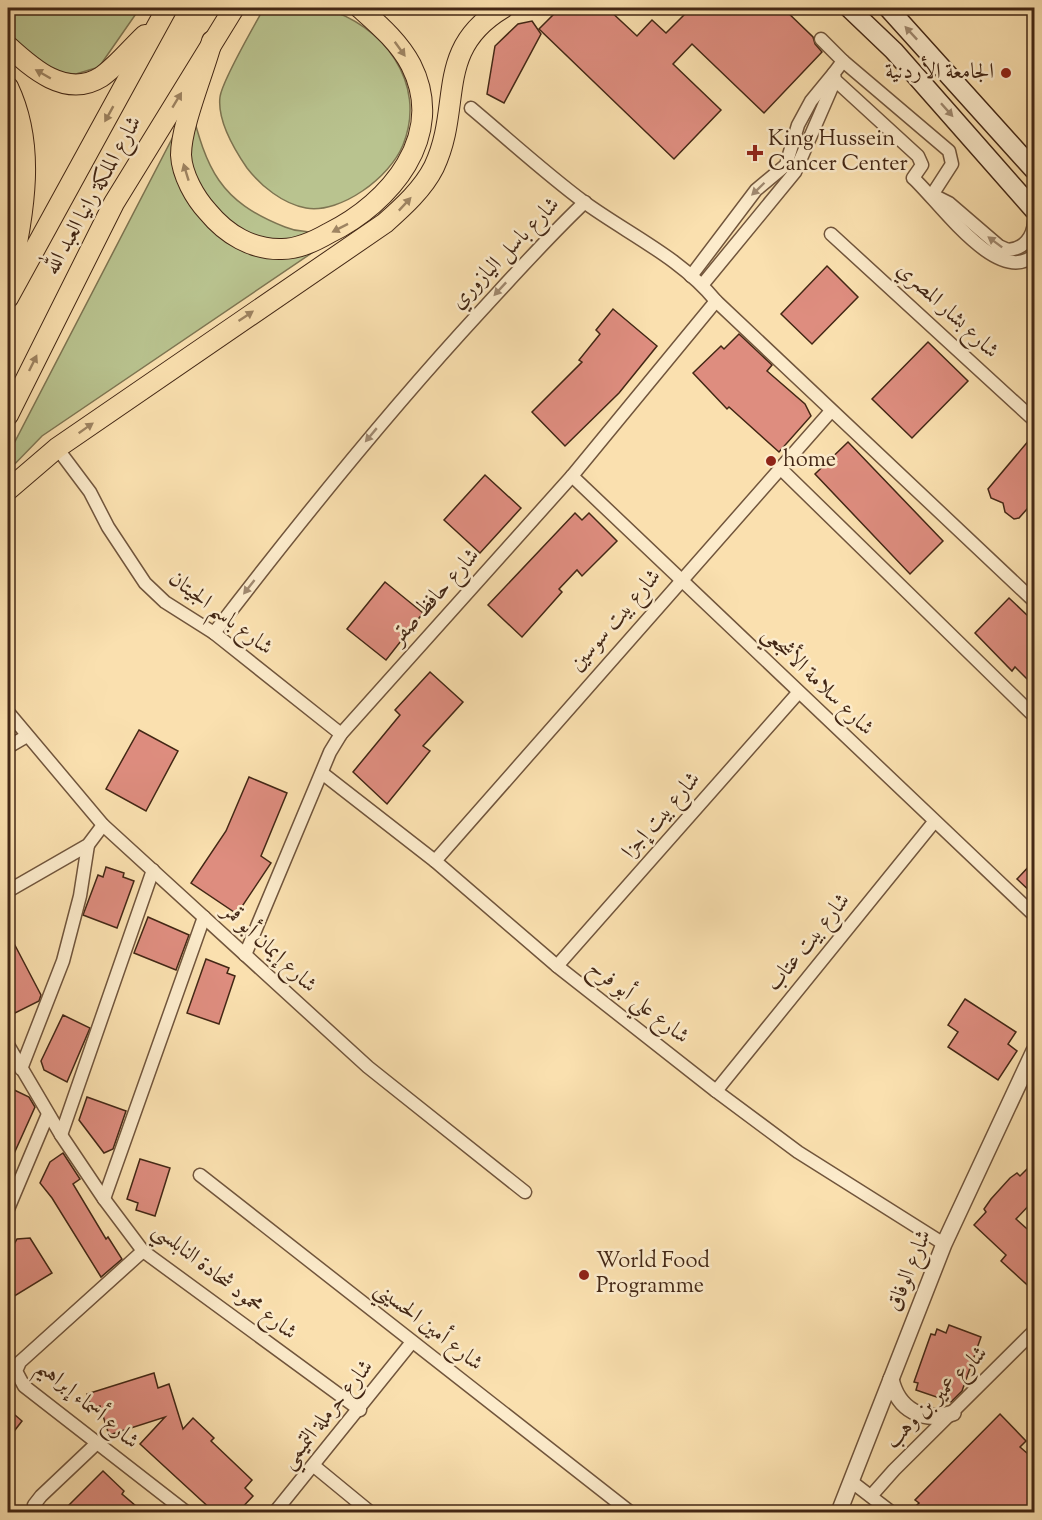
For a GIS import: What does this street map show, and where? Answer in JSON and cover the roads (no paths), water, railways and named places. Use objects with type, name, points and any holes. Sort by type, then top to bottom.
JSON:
[{"type":"main road","name":"شارع الملكة رانيا العبد الله","points":[[8,416],[114,203],[234,8]]},
{"type":"main road","points":[[212,41],[187,120],[181,156],[188,180],[198,201],[216,222],[233,236],[258,247],[283,249],[308,244],[348,224],[384,196],[417,147],[421,112],[419,89],[412,67],[402,50],[384,29],[360,8]]},
{"type":"main road","points":[[8,490],[57,448],[385,223],[405,206],[434,167],[441,146],[458,58],[469,35],[487,18],[503,8]]},
{"type":"main road","points":[[849,8],[894,51],[1034,215]]},
{"type":"main road","points":[[888,8],[1035,170]]},
{"type":"main road","name":"شارع الملكة رانيا العبد الله","points":[[8,298],[164,14]]},
{"type":"main road","points":[[8,46],[39,73],[50,79],[63,83],[88,82],[101,77],[164,14]]},
{"type":"main road","points":[[8,87],[16,104],[24,141],[26,180],[22,219],[8,290]]},
{"type":"street","points":[[821,39],[843,61],[949,152],[952,158],[949,172],[932,195]]},
{"type":"street","points":[[703,284],[795,172],[843,61]]},
{"type":"street","points":[[835,76],[918,156],[922,165],[914,178],[932,195],[943,212],[993,256],[1011,264],[1026,261],[1035,255]]},
{"type":"street","points":[[691,276],[756,190],[786,165],[798,125],[811,101],[835,76]]},
{"type":"street","points":[[471,108],[585,202]]},
{"type":"street","points":[[932,195],[949,203],[999,246],[1008,250],[1022,246],[1031,236],[1034,215]]},
{"type":"street","name":"شارع باسل اليازوري","points":[[214,633],[318,498],[428,368],[552,233],[585,202],[637,235],[703,284],[716,301],[831,411],[1035,601]]},
{"type":"street","name":"شارع بشار المصري","points":[[831,234],[1035,420]]},
{"type":"street","name":"شارع حافظ صقر","points":[[245,956],[322,773],[341,734],[572,476],[716,301]]},
{"type":"street","name":"شارع بيت سوسين","points":[[435,861],[831,411]]},
{"type":"street","name":"شارع باسم الجيتان","points":[[57,448],[90,492],[108,527],[145,582],[165,602],[214,633],[341,734]]},
{"type":"street","points":[[780,469],[1035,716]]},
{"type":"street","name":"شارع سلامة الأشجعي","points":[[572,476],[934,822],[1035,915]]},
{"type":"street","name":"شارع بيت إجزا","points":[[557,966],[798,693]]},
{"type":"street","name":"شارع إيمان أبو قمر","points":[[8,712],[103,825],[368,1067],[525,1192]]},
{"type":"street","points":[[8,747],[27,736]]},
{"type":"street","name":"شارع علي أبو فرح","points":[[322,773],[435,861],[557,966],[716,1091],[798,1152],[944,1244]]},
{"type":"street","name":"شارع بيت عتاب","points":[[716,1091],[934,822]]},
{"type":"street","points":[[8,891],[88,845],[103,825]]},
{"type":"street","points":[[21,1069],[63,961],[80,896],[88,845]]},
{"type":"street","points":[[61,1135],[153,870]]},
{"type":"street","points":[[104,1199],[204,917]]},
{"type":"street","name":"شارع محمود شحادة النابلسي","points":[[8,1045],[61,1135],[104,1199],[143,1251],[360,1410]]},
{"type":"street","name":"شارع الوفاق","points":[[839,1512],[944,1244],[1035,1051]]},
{"type":"street","points":[[8,1209],[48,1114]]},
{"type":"street","name":"شارع أمين الحسيني","points":[[200,1175],[630,1512]]},
{"type":"street","name":"شارع أسماء إبراهيم","points":[[143,1251],[20,1362],[16,1371],[24,1386],[186,1512]]},
{"type":"street","name":"شارع عمير بن وهب","points":[[871,1496],[1035,1331]]},
{"type":"street","name":"شارع حرملة التميمي","points":[[275,1512],[360,1410],[412,1342]]},
{"type":"street","points":[[891,1379],[900,1401],[918,1415],[942,1417],[953,1413]]},
{"type":"street","points":[[36,1512],[34,1505],[41,1496],[97,1443]]},
{"type":"street","points":[[314,1466],[370,1512]]},
{"type":"street","points":[[852,1482],[891,1512]]},
{"type":"place","name":"الجامعة الأردنية","points":[[1006,73]]},
{"type":"place","name":"King Hussein Cancer Center","points":[[755,153]]},
{"type":"place","name":"home","points":[[771,461]]},
{"type":"place","name":"World Food Programme","points":[[584,1275]]}]
